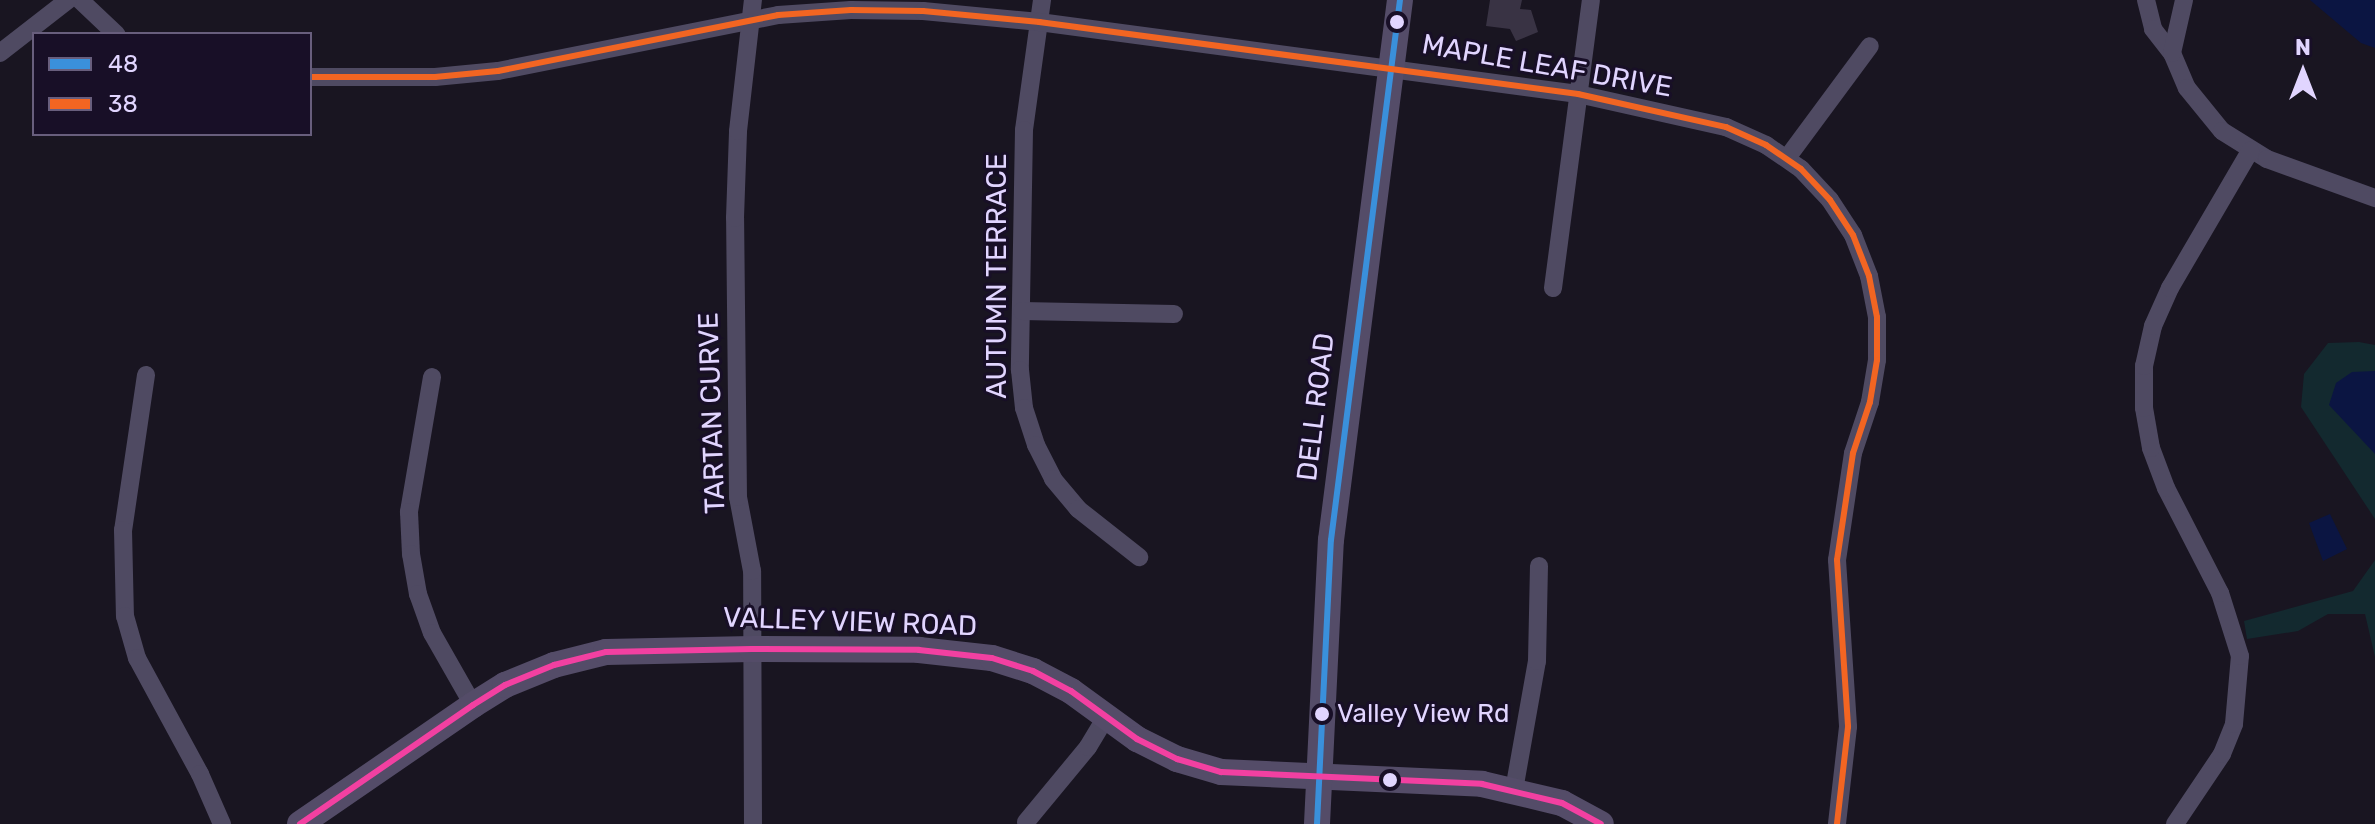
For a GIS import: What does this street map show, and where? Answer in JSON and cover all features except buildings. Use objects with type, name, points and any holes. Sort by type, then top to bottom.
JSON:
[{"type":"street","points":[[0,53],[68,0]]},
{"type":"street","points":[[80,0],[114,32]]},
{"type":"street","name":"TARTAN CURVE","points":[[753,0],[738,131],[735,233],[738,497],[752,571],[753,824]]},
{"type":"street","name":"AUTUMN TERRACE","points":[[1042,0],[1024,130],[1020,370],[1024,408],[1036,445],[1053,479],[1078,509],[1139,557]]},
{"type":"street","name":"DELL ROAD","points":[[1317,824],[1331,540],[1400,0]]},
{"type":"street","points":[[1553,288],[1591,0]]},
{"type":"street","points":[[2146,0],[2153,29],[2172,53],[2187,88],[2203,112],[2250,151],[2375,198]]},
{"type":"street","points":[[2172,53],[2184,0]]},
{"type":"street","name":"MAPLE LEAF DRIVE","points":[[312,77],[435,77],[498,71],[778,15],[851,10],[923,11],[1039,22],[1578,94],[1726,127],[1787,158],[1830,200],[1853,235],[1869,276],[1877,317],[1875,374],[1870,402],[1853,453],[1837,560],[1848,727],[1837,824]]},
{"type":"street","points":[[1787,158],[1870,46]]},
{"type":"street","points":[[2175,824],[2216,764],[2234,724],[2240,656],[2220,593],[2166,488],[2151,448],[2144,408],[2144,366],[2153,326],[2170,288],[2250,151]]},
{"type":"street","points":[[1022,311],[1174,314]]},
{"type":"street","points":[[146,375],[123,530],[125,616],[137,658],[200,774],[222,824]]},
{"type":"street","points":[[432,377],[409,512],[411,554],[418,594],[432,633],[473,705]]},
{"type":"street","points":[[1514,790],[1537,661],[1539,566]]},
{"type":"street","name":"VALLEY VIEW ROAD","points":[[300,824],[473,705],[505,685],[554,665],[606,652],[752,649],[919,650],[992,658],[1033,671],[1071,691],[1137,739],[1221,772],[1482,784],[1562,803],[1601,824]]},
{"type":"street","points":[[1026,822],[1088,747],[1106,717]]},
{"type":"green space","points":[[2328,343],[2375,345],[2375,519],[2301,407],[2304,374]]},
{"type":"green space","points":[[2375,560],[2375,657],[2365,614],[2328,614],[2298,631],[2247,639],[2244,621],[2353,591]]},
{"type":"shaded area","points":[[2310,0],[2375,0],[2375,48],[2361,43]]},
{"type":"shaded area","points":[[2375,371],[2375,454],[2329,405],[2336,383],[2352,372]]},
{"type":"shaded area","points":[[2330,514],[2347,549],[2323,561],[2309,523]]},
{"type":"transit line","name":"48","points":[[1317,824],[1331,540],[1400,0]]},
{"type":"transit line","name":"38","points":[[312,77],[435,77],[498,71],[778,15],[851,10],[923,11],[1039,22],[1578,94],[1726,127],[1766,145],[1801,169],[1830,200],[1853,235],[1869,276],[1877,317],[1877,360],[1870,402],[1853,453],[1837,560],[1848,727],[1837,824]]},
{"type":"transit line","points":[[300,824],[473,705],[505,685],[554,665],[606,652],[752,649],[919,650],[992,658],[1033,671],[1071,691],[1137,739],[1177,759],[1221,772],[1482,784],[1562,803],[1601,824]]},
{"type":"place","name":"Valley View Rd","points":[[1322,714]]}]
